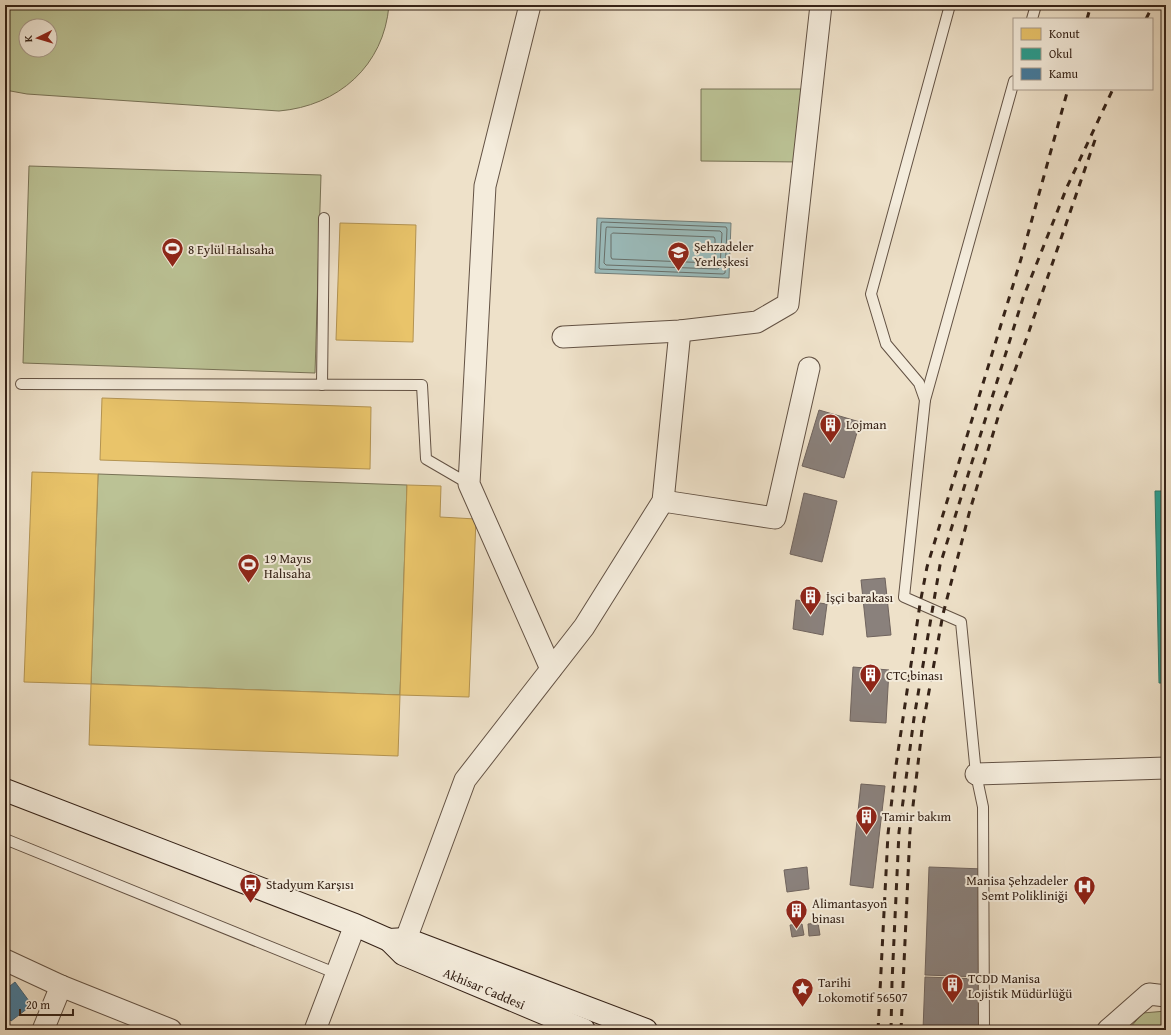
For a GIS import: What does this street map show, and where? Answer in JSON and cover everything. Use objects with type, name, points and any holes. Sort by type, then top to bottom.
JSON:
[{"type":"main road","points":[[5,790],[613,1024],[646,1030]]},
{"type":"main road","name":"Akhisar Caddesi","points":[[398,940],[403,954],[584,1030]]},
{"type":"street","points":[[530,5],[485,186],[470,484],[551,669]]},
{"type":"street","points":[[563,337],[680,331],[757,322],[788,304],[821,5]]},
{"type":"street","points":[[398,940],[464,780],[584,627],[663,500],[680,331]]},
{"type":"street","points":[[663,500],[775,518],[809,368]]},
{"type":"street","points":[[976,774],[1166,768]]},
{"type":"street","points":[[315,1030],[335,973],[355,925]]},
{"type":"street","points":[[5,960],[61,986],[171,1030]]},
{"type":"street","points":[[44,1030],[61,986]]},
{"type":"street","points":[[1108,1030],[1149,994],[1166,996]]},
{"type":"lane","points":[[925,400],[918,383],[886,344],[871,294],[950,5]]},
{"type":"lane","points":[[1032,18],[1036,5]]},
{"type":"lane","points":[[984,1030],[984,807],[976,774],[961,622],[904,598],[925,400],[1013,85]]},
{"type":"lane","points":[[322,385],[324,218]]},
{"type":"lane","points":[[21,384],[422,386],[426,459],[470,484]]},
{"type":"lane","points":[[5,839],[335,973]]},
{"type":"green space","points":[[5,5],[389,5],[385,27],[378,47],[368,64],[354,79],[338,91],[320,101],[300,108],[279,111],[27,94],[5,90]]},
{"type":"green space","points":[[701,89],[801,89],[801,162],[701,161]]},
{"type":"green space","name":"8 Eylül Halısaha","points":[[29,166],[321,175],[315,373],[23,363]]},
{"type":"green space","name":"19 Mayıs Halısaha","points":[[98,474],[407,485],[400,695],[91,684]]},
{"type":"green space","points":[[1166,1011],[1166,1030],[1128,1030],[1143,1013]]},
{"type":"water","points":[[597,218],[731,223],[729,278],[595,273]]},
{"type":"building: Konut","points":[[340,223],[416,225],[413,342],[336,340]]},
{"type":"building: Konut","points":[[102,398],[371,407],[370,469],[100,460]]},
{"type":"building: Konut","points":[[32,472],[98,474],[91,684],[24,682]]},
{"type":"building: Konut","points":[[407,485],[441,486],[440,517],[476,519],[469,697],[400,695]]},
{"type":"building: Konut","points":[[91,684],[400,695],[398,756],[89,745]]},
{"type":"building: Okul","points":[[1155,491],[1166,491],[1166,683],[1159,683]]},
{"type":"building: Kamu","points":[[15,982],[32,1005],[11,1021],[5,1013],[5,990]]},
{"type":"building: Sanayi","name":"Lojman","points":[[819,410],[860,422],[844,478],[802,466]]},
{"type":"building: Sanayi","points":[[804,493],[837,501],[822,562],[790,554]]},
{"type":"building: Sanayi","points":[[885,578],[891,635],[867,637],[861,580]]},
{"type":"building: Sanayi","name":"İşçi barakası","points":[[796,600],[827,604],[823,635],[793,629]]},
{"type":"building: Sanayi","name":"CTC binası","points":[[853,667],[889,670],[886,723],[850,721]]},
{"type":"building: Sanayi","name":"Tamir bakım","points":[[861,784],[885,786],[873,888],[850,885]]},
{"type":"building: Sanayi","points":[[807,867],[809,889],[787,892],[784,870]]},
{"type":"building: Sanayi","points":[[929,867],[984,869],[980,977],[925,975]]},
{"type":"building: Sanayi","name":"Alimantasyon binası","points":[[818,923],[820,935],[809,936],[808,924]]},
{"type":"building: Sanayi","name":"Alimantasyon binası","points":[[802,924],[804,935],[792,937],[790,925]]},
{"type":"building: Sanayi","name":"TCDD Manisa Lojistik Müdürlüğü","points":[[925,977],[981,979],[979,1030],[923,1030]]},
{"type":"railway","points":[[1087,18],[1091,5]]},
{"type":"railway","points":[[1146,18],[1153,5]]},
{"type":"railway","points":[[878,1030],[888,834],[895,772],[920,604],[927,567],[1021,259],[1068,90]]},
{"type":"railway","points":[[891,1030],[899,832],[914,718],[940,565],[1023,298],[1067,187],[1113,90]]},
{"type":"railway","points":[[901,1030],[910,831],[922,730],[943,614],[970,510],[999,414],[1096,137]]},
{"type":"place","name":"8 Eylül Halısaha","points":[[172,268]]},
{"type":"place","name":"Şehzadeler Yerleşkesi","points":[[678,272]]},
{"type":"place","name":"Lojman","points":[[831,444]]},
{"type":"place","name":"19 Mayıs Halısaha","points":[[249,584]]},
{"type":"place","name":"İşçi barakası","points":[[810,616]]},
{"type":"place","name":"CTC binası","points":[[870,694]]},
{"type":"place","name":"Tamir bakım","points":[[867,836]]},
{"type":"place","name":"Stadyum Karşısı","points":[[250,904]]},
{"type":"place","name":"Manisa Şehzadeler Semt Polikliniği","points":[[1084,906]]},
{"type":"place","name":"Alimantasyon binası","points":[[797,930]]},
{"type":"place","name":"TCDD Manisa Lojistik Müdürlüğü","points":[[952,1004]]},
{"type":"place","name":"Tarihi Lokomotif 56507","points":[[802,1008]]}]
